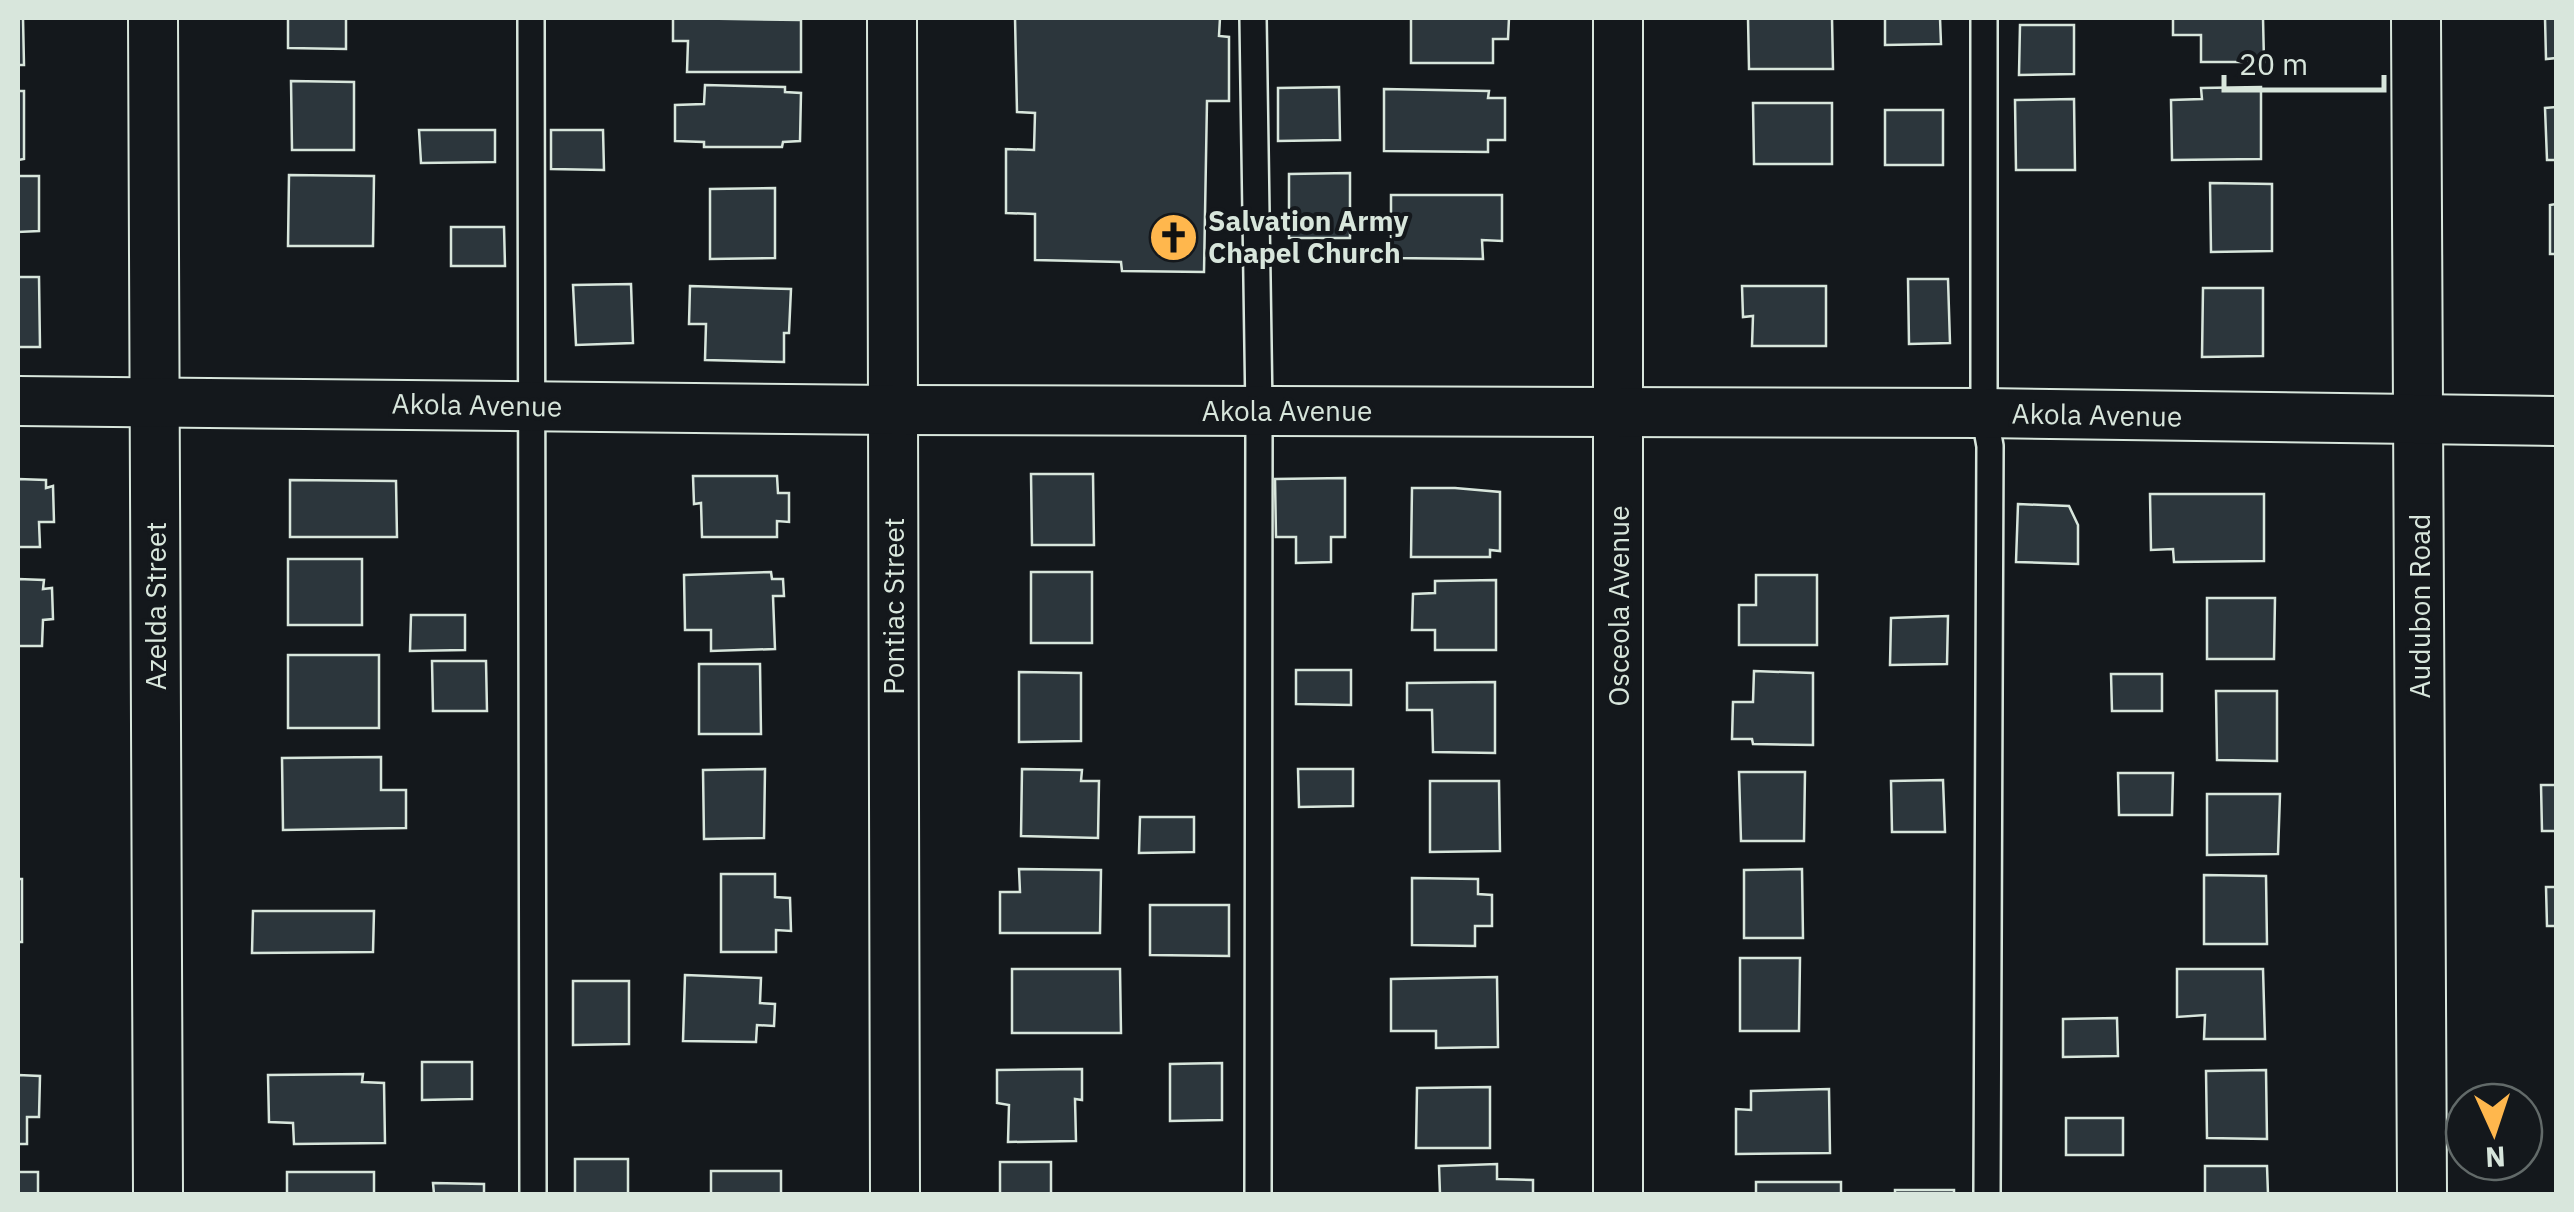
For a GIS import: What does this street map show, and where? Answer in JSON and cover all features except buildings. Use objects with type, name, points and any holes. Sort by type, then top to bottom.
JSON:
[{"type":"street","name":"Azelda Street","points":[[153,18],[158,1194]]},
{"type":"street","name":"Pontiac Street","points":[[892,18],[896,1194]]},
{"type":"street","name":"Osceola Avenue","points":[[1618,18],[1618,1194]]},
{"type":"street","name":"Audubon Road","points":[[2416,18],[2422,1194]]},
{"type":"street","name":"Akola Avenue","points":[[18,401],[893,410],[1619,410],[2556,421]]},
{"type":"lane","points":[[532,18],[533,1194]]},
{"type":"lane","points":[[1253,18],[1259,411],[1258,1194]]},
{"type":"lane","points":[[1984,18],[1984,413],[1990,446],[1987,1194]]},
{"type":"place","name":"Salvation Army Chapel Church","points":[[1173,237]]}]
